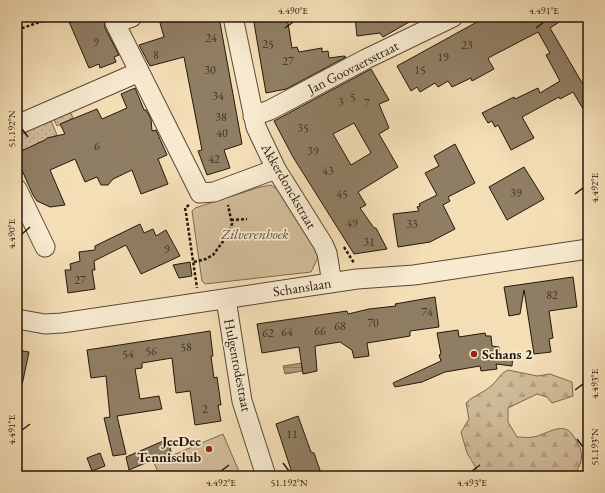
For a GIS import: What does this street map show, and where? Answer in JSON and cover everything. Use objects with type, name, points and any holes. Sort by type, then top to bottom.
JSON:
[{"type":"street","name":"Akkerdonckstraat","points":[[233,17],[252,116],[276,169],[323,244],[329,263],[332,283]]},
{"type":"street","name":"Jan Goovaersstraat","points":[[252,116],[270,110],[366,59],[453,17]]},
{"type":"street","points":[[123,20],[139,72],[200,193],[214,192],[224,189],[276,169]]},
{"type":"street","points":[[17,125],[139,72]]},
{"type":"street","points":[[17,189],[45,248]]},
{"type":"street","name":"Schanslaan","points":[[17,319],[46,324],[62,323],[366,278],[414,274],[588,249]]},
{"type":"street","name":"Hulgenrodestraat","points":[[226,299],[242,401],[266,476]]},
{"type":"path","points":[[17,30],[54,17]]},
{"type":"path","points":[[194,262],[206,259],[213,255],[228,236],[232,224],[224,189]]},
{"type":"path","points":[[199,302],[185,208],[200,193]]},
{"type":"path","points":[[231,220],[247,219]]},
{"type":"green space","points":[[69,109],[73,118],[57,126],[52,115]]},
{"type":"green space","points":[[49,116],[57,135],[17,153],[19,137],[25,128]]},
{"type":"green space","name":"Zilverenhoek","points":[[271,185],[281,192],[321,251],[311,272],[205,284],[202,281],[192,211],[195,208],[260,187]]},
{"type":"green space","points":[[508,370],[537,376],[550,374],[572,382],[573,396],[552,403],[547,397],[537,394],[508,408],[508,422],[517,437],[533,437],[560,429],[565,429],[570,432],[581,449],[580,465],[572,476],[493,476],[477,473],[475,466],[467,453],[461,432],[469,419],[466,403],[489,388],[503,373]]},
{"type":"green space","name":"JeeDee Tennisclub","points":[[223,434],[241,476],[160,476],[154,463]]},
{"type":"shaded area","points":[[302,363],[303,371],[285,374],[283,366]]},
{"type":"building","points":[[67,17],[104,17],[105,28],[119,55],[114,57],[116,62],[100,68],[99,64],[89,68]]},
{"type":"building","points":[[164,17],[219,17],[242,144],[224,150],[230,168],[207,175],[198,151],[202,150],[184,57],[150,66],[139,45],[164,37],[160,23],[165,21]]},
{"type":"building","points":[[253,17],[287,17],[292,48],[297,47],[299,52],[322,48],[322,52],[328,51],[329,58],[346,57],[286,89],[266,93]]},
{"type":"building","points":[[355,17],[418,17],[383,37],[380,33],[357,36]]},
{"type":"building","points":[[486,17],[567,17],[550,28],[588,93],[588,117],[573,92],[560,99],[559,97],[522,117],[534,138],[511,150],[498,125],[495,127],[492,121],[488,123],[482,113],[514,97],[515,99],[538,88],[540,93],[560,81],[546,55],[550,53],[538,32],[490,57],[488,59],[494,69],[472,81],[471,78],[452,87],[448,81],[438,87],[435,83],[420,92],[417,87],[411,91],[397,66]]},
{"type":"building","points":[[371,69],[389,100],[379,104],[389,128],[379,134],[398,167],[358,192],[366,205],[360,208],[374,228],[376,228],[387,249],[354,254],[293,157],[274,121]],"holes":[[[354,123],[371,153],[351,165],[333,134]]]},
{"type":"building","points":[[135,88],[144,110],[146,110],[151,119],[152,131],[156,130],[167,155],[158,159],[168,184],[141,194],[132,170],[113,179],[108,185],[101,185],[97,177],[85,182],[75,159],[50,170],[65,205],[50,207],[37,201],[17,159],[17,153],[47,138],[65,134],[60,124],[97,109],[102,119],[127,108],[121,94]]},
{"type":"building","points":[[455,144],[475,183],[448,197],[450,201],[443,205],[455,229],[430,242],[398,247],[393,214],[419,211],[417,207],[420,206],[419,204],[437,195],[425,173],[439,166],[434,156]]},
{"type":"building","points":[[524,167],[544,199],[507,220],[489,187]]},
{"type":"building","points":[[140,224],[144,233],[153,229],[156,236],[166,230],[180,256],[141,274],[126,245],[94,261],[95,270],[92,270],[95,289],[68,293],[65,270],[71,270],[70,264],[80,261],[79,252],[95,250],[95,246]]},
{"type":"building","points":[[190,262],[192,276],[179,278],[173,265]]},
{"type":"building","points":[[573,277],[577,307],[549,311],[553,338],[549,339],[551,352],[534,354],[524,290],[520,314],[509,316],[504,287]]},
{"type":"building","points":[[435,297],[439,327],[410,331],[410,336],[367,343],[369,356],[354,358],[352,350],[340,342],[315,346],[317,371],[303,374],[299,347],[262,353],[257,324],[347,311],[348,314],[369,309],[396,306],[395,304]]},
{"type":"building","name":"Schans 2","points":[[458,330],[459,337],[485,333],[486,336],[491,336],[492,346],[499,347],[499,353],[513,355],[512,366],[496,364],[497,369],[481,371],[480,366],[445,372],[422,382],[395,387],[393,383],[441,361],[437,333]]},
{"type":"building","points":[[210,331],[213,356],[211,356],[214,378],[217,377],[221,405],[218,405],[221,421],[195,425],[190,391],[176,393],[172,358],[142,363],[142,368],[135,369],[140,399],[159,396],[162,409],[117,416],[126,454],[113,456],[104,418],[110,417],[106,376],[91,378],[87,350]]},
{"type":"building","points":[[17,350],[29,352],[22,385],[17,385]]},
{"type":"building","points":[[298,416],[311,452],[314,453],[322,476],[293,476],[276,424]]},
{"type":"building","points":[[168,439],[171,452],[129,470],[126,457]]},
{"type":"building","points":[[100,453],[105,466],[92,471],[87,458]]},
{"type":"place","name":"Schans 2","points":[[474,354]]},
{"type":"place","name":"JeeDee Tennisclub","points":[[209,449]]}]
